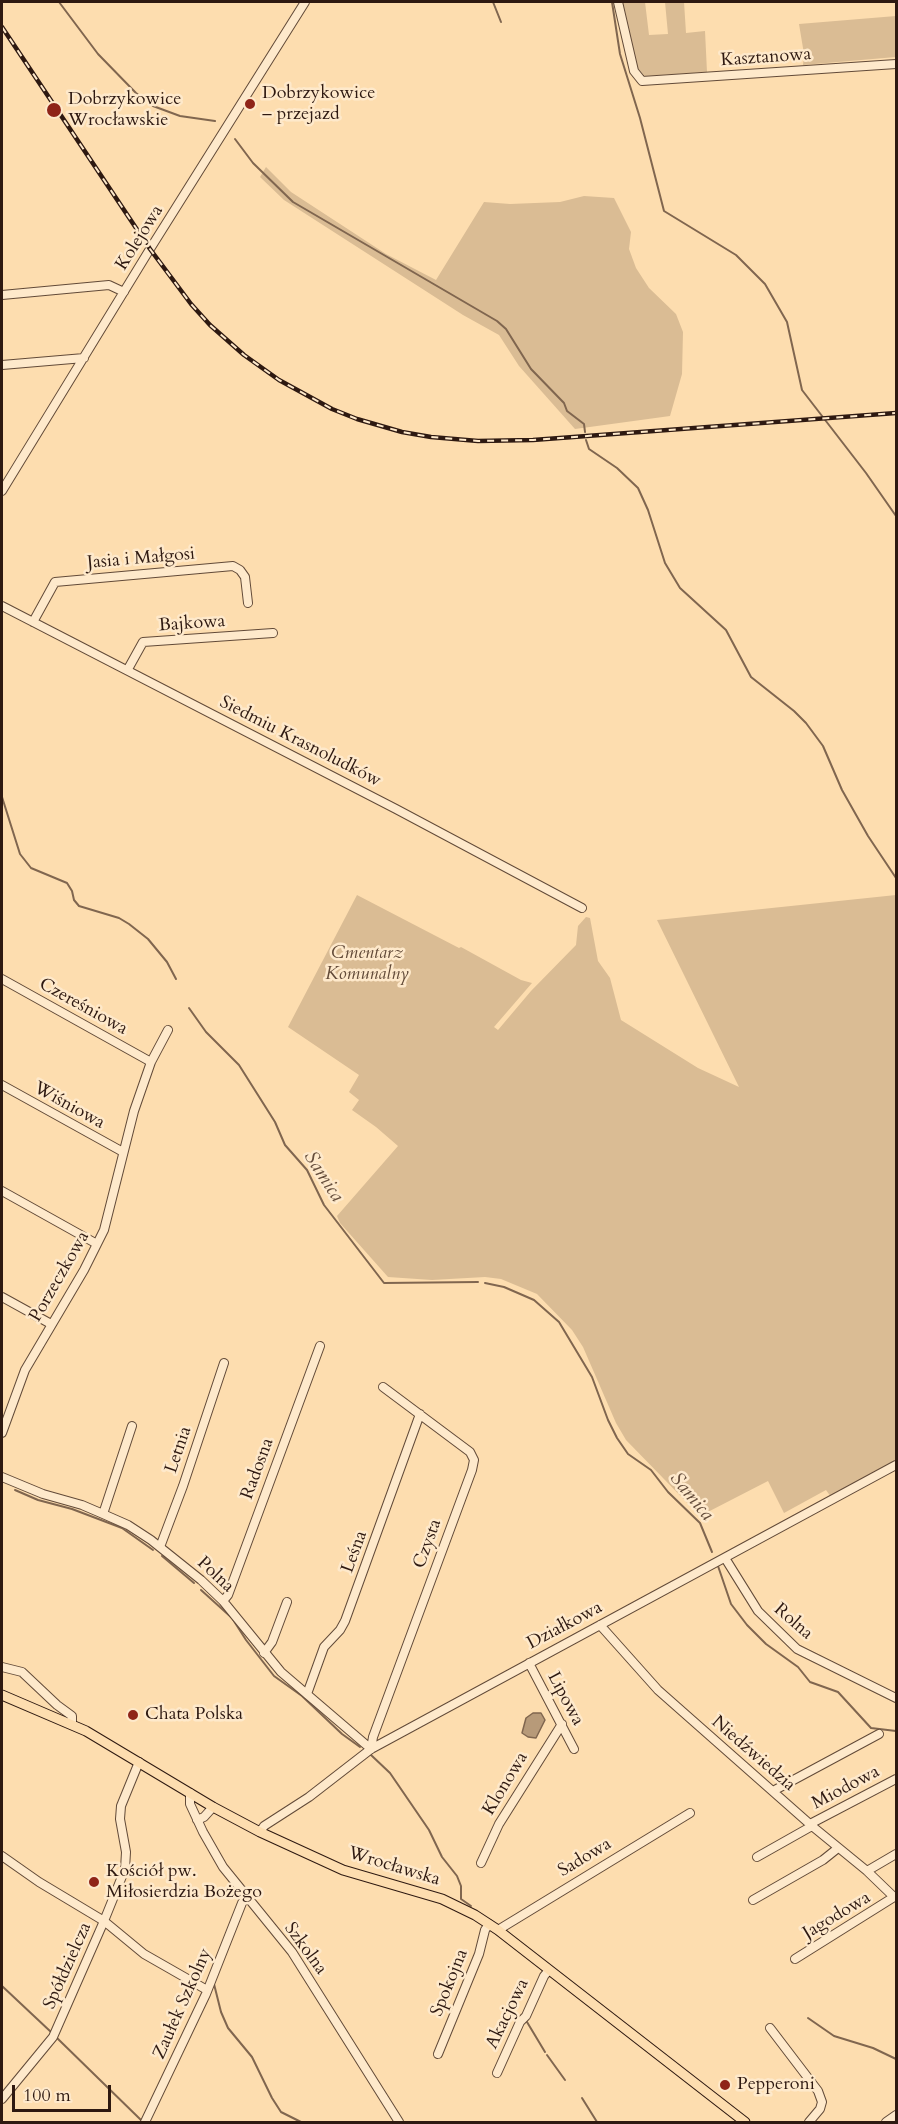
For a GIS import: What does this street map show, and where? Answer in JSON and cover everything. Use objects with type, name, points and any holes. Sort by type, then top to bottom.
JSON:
[{"type":"main road","name":"Wrocławska","points":[[2,1695],[72,1725],[260,1832],[343,1870],[450,1903],[489,1924],[745,2122]]},
{"type":"street","name":"Kolejowa","points":[[2,490],[305,2]]},
{"type":"street","name":"Kasztanowa","points":[[618,2],[634,71],[638,78],[648,82],[897,64]]},
{"type":"street","points":[[2,295],[109,285],[124,292]]},
{"type":"street","points":[[2,365],[84,358]]},
{"type":"street","name":"Jasia i Małgosi","points":[[33,622],[55,582],[233,566],[245,577],[248,603]]},
{"type":"street","name":"Siedmiu Krasnoludków","points":[[2,606],[128,669],[582,908]]},
{"type":"street","name":"Bajkowa","points":[[128,669],[143,642],[273,633]]},
{"type":"street","name":"Czereśniowa","points":[[2,979],[151,1062]]},
{"type":"street","name":"Porzeczkowa","points":[[2,1433],[25,1370],[84,1270],[104,1230],[134,1111],[151,1062],[168,1030]]},
{"type":"street","name":"Wiśniowa","points":[[2,1085],[123,1152]]},
{"type":"street","points":[[2,1191],[97,1244]]},
{"type":"street","points":[[2,1297],[51,1324]]},
{"type":"street","name":"Radosna","points":[[223,1602],[228,1596],[320,1346]]},
{"type":"street","name":"Letnia","points":[[160,1547],[224,1363]]},
{"type":"street","name":"Czysta","points":[[371,1749],[373,1737],[474,1460],[470,1452],[382,1387]]},
{"type":"street","name":"Leśna","points":[[307,1694],[324,1647],[345,1621],[420,1414]]},
{"type":"street","points":[[103,1514],[132,1426]]},
{"type":"street","name":"Działkowa","points":[[260,1832],[264,1826],[309,1797],[371,1749],[897,1465]]},
{"type":"street","name":"Polna","points":[[2,1477],[43,1494],[82,1505],[103,1514],[139,1532],[160,1547],[201,1580],[223,1602],[282,1672],[371,1749]]},
{"type":"street","name":"Rolna","points":[[725,1558],[758,1611],[797,1649],[897,1698]]},
{"type":"street","points":[[264,1653],[272,1642],[287,1602]]},
{"type":"street","name":"Niedźwiedzia","points":[[600,1625],[658,1690],[894,1897]]},
{"type":"street","name":"Lipowa","points":[[529,1663],[574,1749]]},
{"type":"street","points":[[2,1667],[22,1672],[72,1716],[72,1725]]},
{"type":"street","name":"Klonowa","points":[[481,1863],[499,1824],[562,1724]]},
{"type":"street","points":[[773,1791],[879,1734]]},
{"type":"street","name":"Spółdzielcza","points":[[2,2099],[53,2037],[104,1921],[125,1869],[126,1852],[120,1812],[140,1762]]},
{"type":"street","name":"Miodowa","points":[[757,1857],[897,1779]]},
{"type":"street","name":"Szkolna","points":[[190,1793],[190,1804],[197,1820],[223,1867],[292,1952],[399,2122]]},
{"type":"street","points":[[197,1820],[204,1817],[213,1807]]},
{"type":"street","name":"Sadowa","points":[[498,1930],[690,1813]]},
{"type":"street","points":[[753,1900],[823,1860],[838,1848]]},
{"type":"street","points":[[867,1871],[897,1854]]},
{"type":"street","points":[[2,1856],[39,1882],[104,1921],[144,1954],[207,1990]]},
{"type":"street","name":"Zaułek Szkolny","points":[[145,2122],[207,1990],[246,1897]]},
{"type":"street","name":"Jagodowa","points":[[795,1959],[894,1897]]},
{"type":"street","name":"Spokojna","points":[[438,2054],[489,1924]]},
{"type":"street","name":"Akacjowa","points":[[497,2073],[520,2022],[526,2016],[549,1970]]},
{"type":"street","points":[[770,2028],[818,2091],[822,2102],[820,2109],[808,2122]]},
{"type":"street","points":[[886,2122],[897,2115]]},
{"type":"green space","points":[[622,2],[645,2],[649,35],[668,34],[665,2],[684,2],[686,33],[705,31],[707,72],[645,76],[636,70]]},
{"type":"green space","points":[[896,16],[896,57],[803,65],[804,54],[799,24]]},
{"type":"green space","points":[[266,167],[291,192],[386,254],[436,280],[484,202],[510,204],[560,202],[584,196],[614,198],[631,232],[629,249],[636,268],[649,288],[676,314],[683,332],[682,374],[670,416],[575,429],[519,366],[499,335],[463,315],[284,200],[260,177]]},
{"type":"green space","name":"Cmentarz Komunalny","points":[[357,895],[521,980],[532,983],[494,1027],[498,1030],[531,991],[576,945],[578,926],[586,917],[590,918],[598,961],[610,978],[621,1020],[698,1068],[739,1087],[657,920],[896,895],[896,1462],[831,1497],[826,1490],[784,1513],[768,1481],[700,1516],[626,1440],[616,1423],[583,1347],[572,1330],[537,1294],[501,1279],[485,1277],[432,1280],[388,1277],[340,1223],[337,1216],[398,1146],[352,1110],[359,1100],[349,1092],[359,1075],[288,1027]]},
{"type":"shaded area","points":[[533,1713],[541,1713],[545,1720],[536,1738],[522,1733],[526,1718]]},
{"type":"waterway","points":[[59,2],[98,54],[136,93],[153,106],[180,116],[215,121]]},
{"type":"waterway","points":[[493,2],[501,22]]},
{"type":"waterway","points":[[612,2],[620,54],[640,118],[664,211],[736,255],[765,284],[787,322],[802,390],[896,516]]},
{"type":"waterway","points":[[235,139],[253,163],[293,202],[497,321],[506,329],[531,369],[564,403],[567,411],[584,424],[585,432]]},
{"type":"waterway","points":[[586,440],[589,449],[617,468],[638,488],[648,510],[665,563],[680,588],[726,630],[751,677],[794,711],[823,746],[842,790],[868,836],[896,878]]},
{"type":"waterway","name":"Samica","points":[[2,797],[20,854],[31,868],[67,883],[79,906],[119,918],[129,924],[148,939],[167,962],[176,979]]},
{"type":"waterway","name":"Samica","points":[[189,1008],[206,1032],[239,1065],[275,1122],[285,1145],[307,1170],[324,1205],[384,1283],[478,1282]]},
{"type":"waterway","name":"Samica","points":[[485,1283],[504,1287],[534,1300],[559,1322],[592,1377],[617,1438],[628,1454],[651,1470],[668,1492],[700,1523],[712,1552]]},
{"type":"waterway","points":[[15,1490],[122,1528],[153,1550]]},
{"type":"waterway","points":[[162,1556],[194,1583]]},
{"type":"waterway","name":"Samica","points":[[718,1566],[731,1604],[766,1644],[798,1667],[810,1682],[838,1692],[871,1728],[896,1731]]},
{"type":"waterway","points":[[201,1590],[232,1618],[274,1676],[302,1696],[342,1734],[360,1747]]},
{"type":"waterway","points":[[371,1755],[390,1773],[429,1830],[442,1857],[457,1876],[461,1886],[461,1899],[471,1906]]},
{"type":"waterway","points":[[214,1984],[221,2012],[228,2028],[252,2057],[272,2098],[281,2112],[301,2122]]},
{"type":"waterway","points":[[2,1986],[51,2032]]},
{"type":"waterway","points":[[808,2018],[834,2036],[873,2048],[896,2059]]},
{"type":"waterway","points":[[527,2022],[545,2052]]},
{"type":"waterway","points":[[57,2038],[142,2121]]},
{"type":"waterway","points":[[547,2055],[565,2080]]},
{"type":"waterway","points":[[582,2098],[597,2122]]},
{"type":"railway","points":[[2,27],[150,249],[191,304],[210,325],[244,355],[279,380],[332,409],[402,432],[478,441],[533,440],[896,413]]},
{"type":"place","name":"Dobrzykowice – przejazd","points":[[250,104]]},
{"type":"place","name":"Dobrzykowice Wrocławskie","points":[[54,110]]},
{"type":"place","name":"Chata Polska","points":[[133,1715]]},
{"type":"place","name":"Kościół pw. Miłosierdzia Bożego","points":[[94,1882]]},
{"type":"place","name":"Pepperoni","points":[[725,2085]]}]
